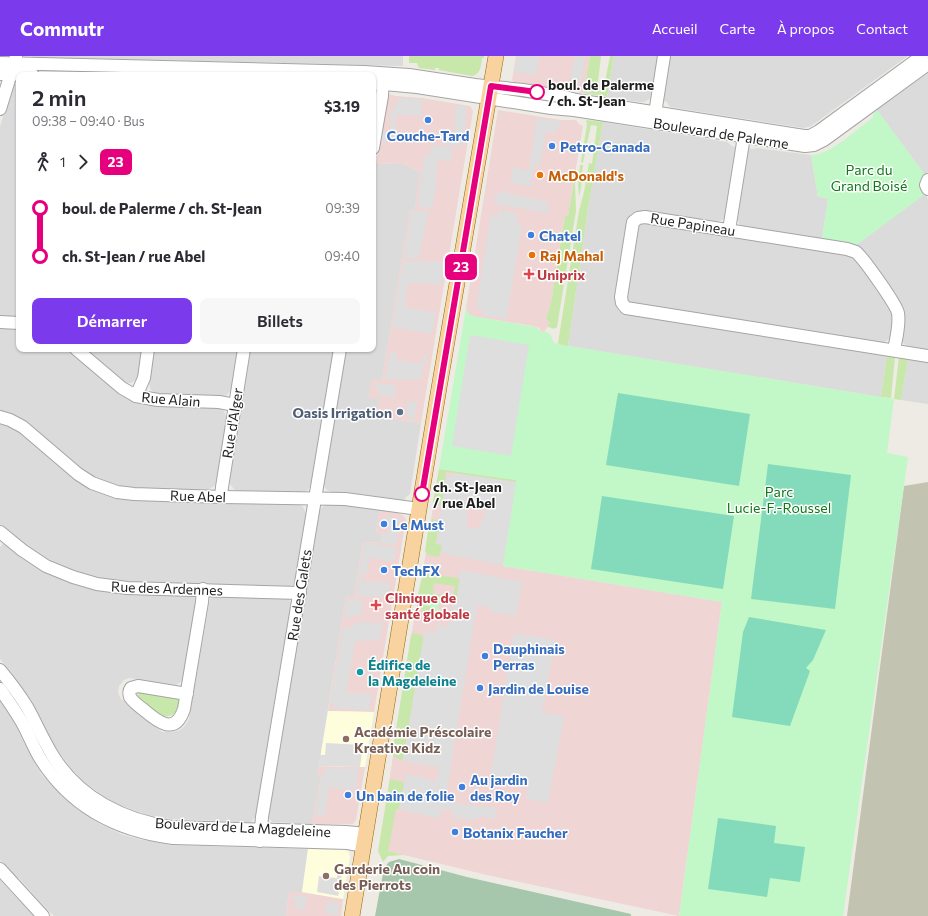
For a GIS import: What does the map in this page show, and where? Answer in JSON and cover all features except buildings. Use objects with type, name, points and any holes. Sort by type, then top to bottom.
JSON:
[{"type":"main road","points":[[352,916],[419,508],[496,56]]},
{"type":"street","points":[[654,117],[664,56]]},
{"type":"street","name":"Boulevard de Palerme","points":[[745,132],[804,136],[814,134],[922,56]]},
{"type":"street","points":[[0,63],[24,72]]},
{"type":"street","name":"Boulevard de Palerme","points":[[380,79],[423,76],[490,92],[530,91],[565,96],[576,100],[654,117],[745,132],[801,146],[810,146],[819,143],[928,64]]},
{"type":"street","name":"Boulevard de Palerme","points":[[10,67],[240,72]]},
{"type":"street","points":[[0,109],[10,67]]},
{"type":"street","points":[[376,118],[380,79]]},
{"type":"street","points":[[729,230],[745,132]]},
{"type":"street","points":[[928,180],[926,185],[928,189]]},
{"type":"street","name":"Rue Papineau","points":[[894,350],[898,312],[893,302],[856,252],[840,248],[645,217],[638,218],[632,226],[621,297],[623,306],[629,309],[928,356]]},
{"type":"street","points":[[0,322],[16,323]]},
{"type":"street","name":"Rue Alain","points":[[80,352],[122,388],[136,396],[152,399],[219,402],[235,405]]},
{"type":"street","points":[[136,396],[144,378],[148,352]]},
{"type":"street","name":"Rue d'Alger","points":[[222,497],[244,352]]},
{"type":"street","name":"Rue des Galets","points":[[260,835],[339,352]]},
{"type":"street","name":"Rue Abel","points":[[0,417],[17,423],[71,470],[92,483],[117,492],[222,497],[362,500],[419,508]]},
{"type":"street","name":"Rue des Ardennes","points":[[0,532],[38,561],[54,570],[98,584],[122,587],[300,593]]},
{"type":"street","points":[[187,694],[138,686],[131,688],[129,693],[130,698],[134,702],[157,721],[166,725],[175,723],[181,718],[187,694],[203,589]]},
{"type":"street","name":"Boulevard de La Magdeleine","points":[[0,670],[21,698],[44,764],[62,786],[87,808],[117,824],[145,834],[173,838],[260,835],[348,844],[365,840]]},
{"type":"street","name":"Boulevard de La Magdeleine","points":[[0,689],[17,714],[35,736]]},
{"type":"street","points":[[0,869],[43,916]]},
{"type":"shaded area","points":[[31,56],[403,56],[403,66],[34,57]]},
{"type":"shaded area","points":[[516,56],[590,56],[584,93],[514,82],[512,80]]},
{"type":"shaded area","points":[[517,56],[540,56],[536,75],[514,72]]},
{"type":"shaded area","points":[[575,56],[585,56],[581,83],[570,81]]},
{"type":"shaded area","points":[[614,56],[659,56],[650,100],[640,102],[607,97]]},
{"type":"shaded area","points":[[669,56],[908,56],[811,126],[804,128],[670,107],[666,101],[664,102],[663,97]]},
{"type":"shaded area","points":[[928,73],[928,172],[925,175],[877,110]]},
{"type":"shaded area","points":[[15,84],[16,317],[0,317],[0,127],[12,87]]},
{"type":"shaded area","points":[[389,94],[470,106],[473,111],[421,423],[376,417],[380,398],[368,398],[371,380],[382,380],[410,209],[415,209],[420,172],[402,163],[376,164]]},
{"type":"shaded area","points":[[398,98],[422,99],[421,116],[397,114],[396,123],[390,123],[390,113],[397,105]]},
{"type":"shaded area","points":[[456,105],[466,106],[465,129],[461,146],[445,145],[445,137],[454,132]]},
{"type":"shaded area","points":[[498,110],[561,120],[576,120],[583,126],[568,216],[565,216],[564,220],[551,303],[546,318],[550,323],[543,334],[539,328],[533,326],[471,316],[466,308]]},
{"type":"shaded area","points":[[538,118],[562,122],[555,133],[546,131],[540,166],[534,165],[530,187],[511,183],[512,168],[529,170],[535,125]]},
{"type":"shaded area","points":[[603,122],[727,142],[733,147],[735,146],[736,150],[726,214],[725,218],[722,220],[714,222],[640,211],[635,211],[630,215],[615,300],[615,305],[619,311],[628,314],[887,355],[881,397],[568,346],[588,209]]},
{"type":"shaded area","points":[[390,125],[397,125],[397,133],[407,134],[407,143],[381,141],[382,131],[390,132]]},
{"type":"shaded area","points":[[430,146],[452,147],[451,161],[437,160],[436,186],[432,209],[418,206],[424,156],[430,156]]},
{"type":"shaded area","points":[[750,148],[811,155],[818,197],[828,198],[822,239],[743,227],[739,224],[737,216],[746,156]]},
{"type":"shaded area","points":[[402,163],[420,172],[415,209],[410,210],[382,380],[368,398],[380,398],[377,417],[421,423],[410,494],[403,500],[361,494],[334,493],[327,490],[324,486],[346,352],[376,352],[376,164]]},
{"type":"shaded area","points":[[505,190],[510,194],[547,201],[549,213],[495,204],[494,196]]},
{"type":"shaded area","points":[[925,194],[928,199],[928,351],[910,348],[903,343],[904,312],[900,302],[864,253],[855,246]]},
{"type":"shaded area","points":[[411,210],[429,211],[418,259],[404,258]]},
{"type":"shaded area","points":[[499,210],[517,213],[516,219],[522,228],[506,319],[482,315],[483,309],[476,308],[491,215],[498,216]]},
{"type":"shaded area","points":[[645,222],[848,255],[856,260],[891,309],[893,318],[891,336],[888,340],[882,343],[632,304],[628,301],[626,296],[638,226]]},
{"type":"shaded area","points":[[403,261],[443,262],[442,284],[408,283],[404,307],[436,313],[432,334],[392,327]]},
{"type":"shaded area","points":[[0,328],[16,329],[16,352],[71,352],[120,394],[135,403],[143,405],[218,408],[224,411],[227,419],[217,482],[208,490],[136,488],[108,484],[86,473],[24,421],[0,411]]},
{"type":"shaded area","points":[[470,335],[529,345],[511,456],[452,446]]},
{"type":"shaded area","points":[[88,352],[142,352],[139,373],[136,380],[131,383],[122,381]]},
{"type":"shaded area","points":[[154,352],[238,352],[232,388],[227,395],[159,394],[154,393],[149,385]]},
{"type":"shaded area","points":[[250,352],[334,352],[312,482],[308,490],[304,492],[241,491],[235,490],[229,483]]},
{"type":"shaded area","points":[[390,352],[397,353],[396,360],[420,364],[422,363],[423,355],[428,355],[421,373],[421,380],[385,379]]},
{"type":"shaded area","points":[[908,359],[928,362],[928,404],[901,400]]},
{"type":"shaded area","points":[[375,383],[395,385],[395,397],[379,396],[379,389],[375,388]]},
{"type":"shaded area","points":[[417,401],[414,419],[412,422],[406,412],[407,402]]},
{"type":"shaded area","points":[[0,423],[17,430],[72,477],[93,489],[300,505],[303,507],[307,515],[296,581],[290,586],[286,586],[117,581],[81,573],[43,557],[30,549],[0,524]]},
{"type":"shaded area","points":[[439,469],[516,480],[503,566],[722,602],[679,916],[487,875],[379,849],[411,636]]},
{"type":"shaded area","points":[[452,473],[516,482],[503,565],[441,553],[442,545],[436,544],[446,477],[451,476]],"holes":[[[467,503],[486,506],[484,521],[480,521],[479,529],[466,527],[468,514],[466,513]]]},
{"type":"shaded area","points":[[928,482],[928,916],[847,916],[904,486]]},
{"type":"shaded area","points":[[329,504],[380,508],[376,532],[382,534],[380,543],[363,542],[354,596],[346,597],[317,777],[321,777],[312,824],[273,822],[268,818],[318,515],[322,507]]},
{"type":"shaded area","points":[[380,508],[396,510],[395,512],[404,516],[406,519],[374,712],[328,711],[346,596],[354,596],[363,542],[380,543],[382,534],[376,533]]},
{"type":"shaded area","points":[[386,516],[400,519],[396,544],[380,543],[382,534],[388,534],[389,522],[385,521]]},
{"type":"shaded area","points":[[4,543],[47,572],[193,596],[195,598],[196,602],[184,678],[182,681],[176,685],[129,678],[124,680],[119,686],[118,693],[121,699],[162,732],[173,732],[180,730],[185,726],[189,719],[210,599],[215,596],[288,598],[292,606],[256,819],[254,818],[251,822],[246,822],[171,819],[147,815],[119,805],[105,797],[81,779],[70,767],[54,745],[31,700],[0,659],[0,547]]},
{"type":"shaded area","points":[[364,543],[396,547],[394,561],[369,558],[367,574],[363,574],[362,582],[390,582],[388,597],[356,596]]},
{"type":"shaded area","points":[[461,570],[522,582],[516,616],[491,612],[492,608],[477,605],[447,791],[439,790],[445,799],[452,803],[497,808],[495,819],[480,816],[474,820],[452,817],[453,811],[442,809],[440,816],[435,818],[399,809],[406,774],[426,778],[434,783],[438,775],[439,767],[403,761],[403,759],[425,631],[436,633],[437,625],[448,627],[452,602],[456,603]]},
{"type":"shaded area","points":[[347,599],[362,600],[361,616],[353,615],[351,618],[345,617]]},
{"type":"shaded area","points":[[359,622],[383,623],[383,625],[379,628],[382,628],[381,636],[378,636],[378,640],[355,641],[346,693],[372,694],[369,710],[337,709],[337,705],[330,707],[334,704],[330,703],[343,627],[350,628]]},
{"type":"shaded area","points":[[514,633],[555,640],[542,712],[564,716],[548,803],[526,799],[528,787],[490,780]]},
{"type":"shaded area","points":[[0,701],[14,722],[42,775],[65,799],[100,824],[123,835],[170,845],[308,849],[302,892],[289,892],[286,916],[54,916],[0,860]]},
{"type":"shaded area","name":"Académie Préscolaire Kreative Kidz","points":[[328,711],[374,712],[365,767],[319,766]]},
{"type":"shaded area","points":[[326,743],[363,745],[360,767],[319,766],[320,755],[325,755]]},
{"type":"shaded area","points":[[319,766],[365,767],[356,820],[353,824],[312,824],[321,777],[317,777]]},
{"type":"shaded area","points":[[326,768],[358,769],[356,789],[331,788],[331,782],[324,816],[317,816],[322,773],[326,773]]},
{"type":"shaded area","name":"Garderie Au coin des Pierrots","points":[[308,849],[345,850],[349,852],[350,857],[343,899],[302,892]]},
{"type":"shaded area","points":[[399,859],[467,877],[631,914],[631,916],[375,916],[384,868],[389,862]]},
{"type":"shaded area","points":[[338,868],[343,869],[341,879],[337,879],[340,889],[338,896],[317,892],[319,876],[337,878]]},
{"type":"shaded area","points":[[0,877],[7,885],[6,886],[34,916],[0,916]]},
{"type":"shaded area","points":[[289,892],[302,892],[343,899],[341,916],[286,916]]},
{"type":"shaded area","points":[[294,895],[307,896],[304,910],[295,909],[296,901],[293,901]]},
{"type":"shaded area","points":[[327,901],[339,904],[338,916],[325,913]]},
{"type":"green space","points":[[409,56],[484,56],[484,58],[482,58],[479,72],[472,76],[439,70],[439,68],[435,68],[435,70],[419,68],[417,63],[409,63]]},
{"type":"green space","points":[[590,56],[601,56],[597,90],[603,92],[610,56],[614,56],[607,97],[584,93]]},
{"type":"green space","name":"Parc du Grand Boisé","points":[[877,110],[925,175],[921,184],[925,194],[855,246],[822,239],[828,198],[818,197],[811,155],[818,154],[842,142],[870,120],[873,117],[874,112]]},
{"type":"green space","points":[[586,120],[603,122],[588,209],[568,346],[565,355],[558,343],[579,211],[589,163],[592,164],[597,126],[591,125],[583,163],[581,162],[587,124]]},
{"type":"green space","points":[[580,165],[583,165],[579,197],[578,185]]},
{"type":"green space","points":[[574,181],[576,211],[557,327],[552,328],[547,326],[550,323],[546,318],[551,303],[565,215],[568,216]]},
{"type":"green space","name":"Parc Lucie-F.-Roussel","points":[[466,308],[468,313],[472,316],[536,327],[543,333],[544,331],[550,334],[554,343],[568,346],[894,399],[887,453],[908,457],[843,916],[679,916],[722,602],[503,566],[516,480],[439,469]]},
{"type":"green space","points":[[887,355],[895,357],[891,398],[881,397]]},
{"type":"green space","points":[[899,357],[908,359],[901,400],[894,399]]},
{"type":"green space","points":[[618,393],[750,414],[739,486],[606,465]]},
{"type":"green space","points":[[768,464],[851,475],[835,609],[751,599]]},
{"type":"green space","points":[[439,469],[516,480],[516,482],[447,472],[445,474],[446,477],[442,505],[436,505],[433,502]]},
{"type":"green space","points":[[602,496],[734,516],[723,589],[591,569]]},
{"type":"green space","points":[[432,519],[439,521],[436,543],[442,545],[439,557],[428,555],[425,551],[429,525]]},
{"type":"green space","points":[[430,574],[458,578],[460,580],[456,601],[448,600],[449,596],[453,596],[455,586],[434,583],[433,594],[442,595],[425,605],[432,607],[431,611],[436,612],[435,614],[427,613],[422,610],[418,602],[422,577]]},
{"type":"green space","points":[[426,594],[440,596],[442,599],[440,600],[438,612],[431,611],[432,607],[424,605]]},
{"type":"green space","points":[[749,617],[826,630],[813,660],[806,668],[810,671],[790,726],[732,717],[743,632]]},
{"type":"green space","points":[[413,633],[422,635],[423,640],[403,759],[401,760],[392,754],[411,636]]},
{"type":"green space","points":[[139,692],[165,695],[178,699],[179,704],[177,712],[166,716],[156,713],[138,698],[137,696]]},
{"type":"green space","points":[[390,779],[403,782],[404,785],[399,809],[396,809],[388,851],[404,855],[388,856],[383,862],[378,851]]},
{"type":"green space","points":[[718,818],[776,826],[774,843],[805,847],[800,882],[770,878],[767,897],[708,889]]},
{"type":"bus line","name":"23","points":[[422,494],[491,86],[537,92]]},
{"type":"place","name":"boul. de Palerme / ch. St-Jean","points":[[537,92]]},
{"type":"place","name":"Couche-Tard","points":[[428,120]]},
{"type":"place","name":"Petro-Canada","points":[[552,146]]},
{"type":"place","name":"McDonald's","points":[[540,175]]},
{"type":"place","name":"Chatel","points":[[531,235]]},
{"type":"place","name":"Raj Mahal","points":[[532,255]]},
{"type":"place","name":"Uniprix","points":[[529,274]]},
{"type":"place","name":"Oasis Irrigation","points":[[400,412]]},
{"type":"place","name":"ch. St-Jean / rue Abel","points":[[422,494]]},
{"type":"place","name":"Le Must","points":[[384,524]]},
{"type":"place","name":"TechFX","points":[[384,570]]},
{"type":"place","name":"Clinique de santé globale","points":[[376,605]]},
{"type":"place","name":"Dauphinais Perras","points":[[485,656]]},
{"type":"place","name":"Édifice de la Magdeleine","points":[[360,672]]},
{"type":"place","name":"Jardin de Louise","points":[[480,688]]},
{"type":"place","name":"Académie Préscolaire Kreative Kidz","points":[[346,739]]},
{"type":"place","name":"Au jardin des Roy","points":[[462,787]]},
{"type":"place","name":"Un bain de folie","points":[[348,795]]},
{"type":"place","name":"Botanix Faucher","points":[[455,832]]},
{"type":"place","name":"Garderie Au coin des Pierrots","points":[[326,876]]}]
